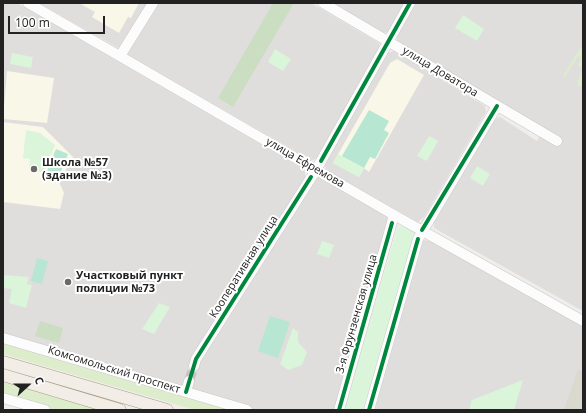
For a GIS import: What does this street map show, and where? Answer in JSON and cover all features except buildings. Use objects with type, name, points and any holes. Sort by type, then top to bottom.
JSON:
[{"type":"main road","name":"Комсомольский проспект","points":[[3,362],[167,410]]},
{"type":"main road","points":[[3,375],[120,410]]},
{"type":"street","name":"улица Ефремова","points":[[28,3],[394,215],[583,321]]},
{"type":"street","points":[[120,56],[153,3]]},
{"type":"street","name":"улица Доватора","points":[[323,3],[557,141]]},
{"type":"street","name":"Кооперативная улица","points":[[194,366],[196,359],[316,170],[410,3]]},
{"type":"street","points":[[369,410],[416,246],[422,230],[497,106]]},
{"type":"street","name":"3-я Фрунзенская улица","points":[[339,410],[394,215]]},
{"type":"street","name":"Комсомольский проспект","points":[[3,338],[247,410]]},
{"type":"street","points":[[186,392],[190,381]]},
{"type":"street","points":[[3,398],[45,410]]},
{"type":"shaded area","points":[[3,3],[17,3],[305,170],[305,181],[319,178],[386,216],[389,223],[336,410],[253,410],[3,336]]},
{"type":"shaded area","points":[[39,3],[149,3],[120,49]]},
{"type":"shaded area","points":[[79,3],[139,3],[131,18],[128,17],[119,33],[92,17],[95,12]]},
{"type":"shaded area","points":[[158,3],[311,3],[379,43],[380,47],[317,158],[311,160],[127,54]]},
{"type":"shaded area","points":[[329,3],[405,3],[388,32],[382,33]]},
{"type":"shaded area","points":[[416,3],[583,3],[583,311],[434,228],[434,221],[494,119],[500,117],[537,141],[543,131],[399,43],[396,37]]},
{"type":"shaded area","points":[[394,51],[485,106],[486,112],[424,217],[418,222],[328,171],[324,165],[388,53]]},
{"type":"shaded area","points":[[397,59],[424,75],[369,172],[364,168],[359,177],[333,163],[390,63]]},
{"type":"shaded area","points":[[7,71],[54,78],[47,123],[3,119]]},
{"type":"shaded area","name":"Школа №57 (здание №3)","points":[[3,122],[43,127],[73,157],[59,182],[64,193],[60,209],[3,202]]},
{"type":"shaded area","points":[[422,241],[430,241],[583,326],[583,410],[371,410]]},
{"type":"shaded area","points":[[578,369],[583,372],[583,410],[564,410]]},
{"type":"green space","points":[[273,3],[294,3],[233,107],[218,98]]},
{"type":"green space","points":[[463,15],[484,29],[477,41],[455,28]]},
{"type":"green space","points":[[580,48],[583,48],[583,85],[580,87],[577,85],[582,68],[578,66],[581,57],[578,56],[565,77],[563,76]]},
{"type":"green space","points":[[275,49],[291,59],[283,71],[268,62]]},
{"type":"green space","points":[[12,53],[33,57],[31,68],[10,64]]},
{"type":"green space","points":[[369,110],[389,121],[384,130],[389,133],[375,159],[370,157],[364,168],[342,156]]},
{"type":"green space","points":[[26,130],[40,133],[55,145],[44,172],[29,171],[30,159],[23,158]]},
{"type":"green space","points":[[429,136],[438,141],[427,161],[417,156]]},
{"type":"green space","points":[[56,149],[68,154],[59,176],[47,171]]},
{"type":"green space","points":[[338,154],[364,168],[359,177],[333,163]]},
{"type":"green space","points":[[477,166],[490,174],[483,186],[470,178]]},
{"type":"green space","points":[[401,226],[411,230],[414,233],[414,239],[363,410],[344,410],[397,229]]},
{"type":"green space","points":[[322,241],[334,245],[329,258],[317,254]]},
{"type":"green space","points":[[37,258],[48,261],[42,284],[31,281]]},
{"type":"green space","points":[[3,275],[29,277],[27,284],[32,285],[26,308],[9,303],[12,289],[3,288]]},
{"type":"green space","points":[[159,303],[170,307],[154,334],[142,329]]},
{"type":"green space","points":[[270,316],[290,322],[278,358],[258,351]]},
{"type":"green space","points":[[40,321],[63,328],[59,343],[35,336]]},
{"type":"green space","points":[[293,328],[298,332],[298,342],[307,352],[302,365],[288,370],[280,364]]},
{"type":"green space","points":[[3,342],[233,410],[195,410],[3,354]]},
{"type":"green space","points":[[523,380],[514,410],[469,410],[472,400]]},
{"type":"green space","points":[[3,382],[99,410],[55,410],[3,395]]},
{"type":"tunnel","points":[[189,381],[194,366]]},
{"type":"cycle path","points":[[321,161],[410,3]]},
{"type":"cycle path","points":[[422,230],[497,106]]},
{"type":"cycle path","points":[[186,392],[196,359],[311,177]]},
{"type":"cycle path","points":[[339,410],[392,223]]},
{"type":"cycle path","points":[[369,410],[418,239]]},
{"type":"place","name":"Школа №57 (здание №3)","points":[[34,169]]},
{"type":"place","name":"Участковый пункт полиции №73","points":[[68,282]]}]
